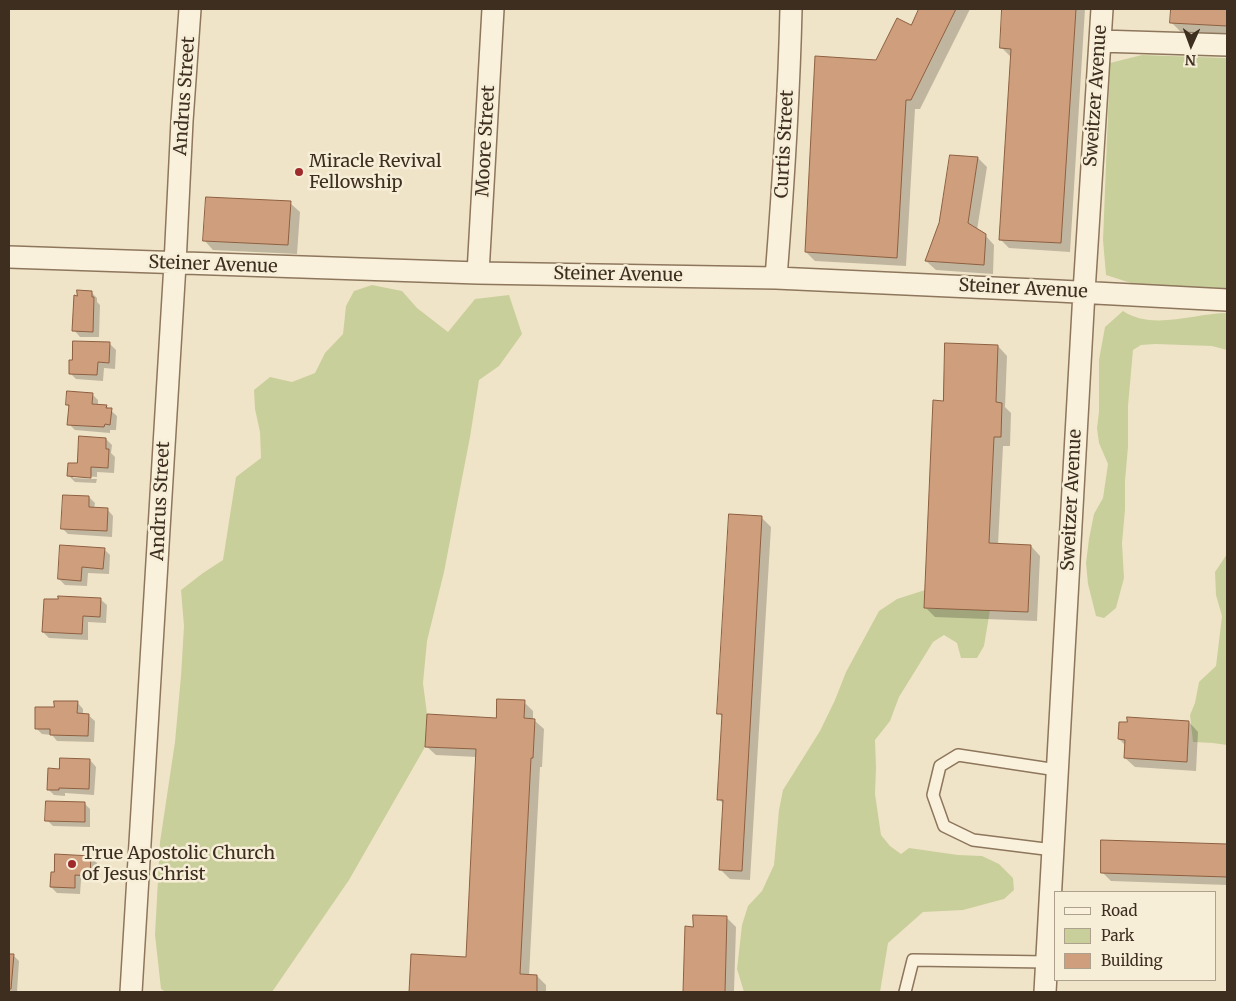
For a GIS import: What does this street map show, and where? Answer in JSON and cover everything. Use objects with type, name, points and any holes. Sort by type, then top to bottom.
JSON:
[{"type":"street","name":"Andrus Street","points":[[131,992],[190,9]]},
{"type":"street","name":"Moore Street","points":[[478,273],[493,9]]},
{"type":"street","name":"Curtis Street","points":[[776,278],[789,79],[791,9]]},
{"type":"street","name":"Sweitzer Avenue","points":[[1045,992],[1084,292],[1102,9]]},
{"type":"street","points":[[1100,41],[1227,45]]},
{"type":"street","name":"Steiner Avenue","points":[[9,257],[478,273],[776,278],[1227,300]]},
{"type":"lane","points":[[1053,850],[973,840],[944,826],[933,795],[940,766],[958,755],[1058,770]]},
{"type":"lane","points":[[905,992],[913,960],[1046,962]]},
{"type":"green space","points":[[1142,55],[1227,58],[1227,289],[1134,284],[1106,275],[1103,240],[1110,63]]},
{"type":"green space","points":[[372,285],[402,291],[417,308],[448,332],[475,299],[509,295],[522,334],[499,366],[479,380],[444,572],[427,641],[423,683],[427,714],[425,747],[349,880],[272,992],[166,992],[161,989],[155,935],[160,842],[175,742],[181,676],[184,626],[181,590],[223,560],[236,477],[261,458],[260,432],[255,409],[254,390],[270,377],[292,382],[315,373],[325,353],[343,334],[346,306],[354,291]]},
{"type":"green space","points":[[1123,311],[1147,320],[1174,320],[1227,313],[1227,350],[1212,346],[1155,344],[1141,345],[1133,350],[1128,406],[1128,447],[1122,543],[1124,578],[1116,608],[1104,618],[1096,616],[1088,584],[1086,563],[1094,514],[1103,498],[1108,464],[1099,443],[1097,428],[1099,412],[1099,360],[1105,327]]},
{"type":"green space","points":[[1227,554],[1227,745],[1193,742],[1190,715],[1195,703],[1199,682],[1216,666],[1222,616],[1216,595],[1215,572]]},
{"type":"green space","points":[[925,590],[924,608],[990,610],[984,646],[977,658],[961,658],[957,643],[944,635],[933,642],[899,697],[890,721],[875,740],[875,794],[881,835],[890,846],[901,854],[909,848],[958,855],[982,856],[999,864],[1013,878],[1014,890],[1004,899],[963,910],[923,912],[888,943],[880,992],[744,992],[737,969],[742,925],[748,906],[762,891],[774,865],[779,810],[783,790],[820,731],[846,672],[879,611],[897,599]]},
{"type":"building","points":[[919,9],[956,9],[911,100],[906,100],[897,258],[805,252],[815,56],[876,60],[897,18],[911,25]]},
{"type":"building","points":[[1002,9],[1076,9],[1061,243],[999,240],[1011,49],[1000,48]]},
{"type":"building","points":[[1171,9],[1227,9],[1227,26],[1170,23]]},
{"type":"building","points":[[950,155],[978,157],[968,223],[986,234],[984,265],[925,261],[939,223]]},
{"type":"building","points":[[206,197],[291,201],[288,245],[203,241]]},
{"type":"building","points":[[77,290],[92,291],[92,297],[94,297],[93,332],[72,331],[74,295],[77,296]]},
{"type":"building","points":[[73,341],[110,342],[109,363],[98,362],[97,375],[69,374],[69,360],[72,360]]},
{"type":"building","points":[[945,343],[998,345],[996,402],[1002,403],[1001,437],[994,437],[989,543],[1031,545],[1028,612],[924,608],[933,400],[943,401]]},
{"type":"building","points":[[67,391],[93,393],[92,404],[107,405],[106,408],[112,408],[110,425],[105,424],[104,427],[67,425],[69,405],[66,405]]},
{"type":"building","points":[[79,436],[106,438],[106,449],[109,449],[108,468],[91,467],[91,478],[67,476],[68,463],[77,463]]},
{"type":"building","points":[[63,495],[89,496],[89,507],[108,508],[107,531],[61,529]]},
{"type":"building","points":[[729,514],[762,516],[742,871],[719,870],[723,800],[717,800],[722,714],[717,714]]},
{"type":"building","points":[[60,545],[105,548],[103,569],[82,567],[81,581],[58,579]]},
{"type":"building","points":[[58,596],[101,598],[100,617],[83,616],[82,634],[42,632],[44,599],[58,599]]},
{"type":"building","points":[[497,699],[525,700],[524,718],[535,719],[533,758],[531,758],[520,974],[537,975],[537,992],[409,992],[411,954],[466,957],[476,749],[425,747],[427,714],[496,718]]},
{"type":"building","points":[[54,701],[78,701],[77,713],[89,714],[88,736],[50,735],[50,729],[35,729],[35,707],[54,707]]},
{"type":"building","points":[[1127,717],[1189,721],[1187,762],[1124,758],[1125,740],[1118,739],[1119,722],[1127,722]]},
{"type":"building","points":[[60,758],[90,759],[89,789],[59,788],[59,790],[47,790],[48,768],[59,769]]},
{"type":"building","points":[[46,801],[85,802],[85,822],[45,821]]},
{"type":"building","points":[[1101,840],[1227,844],[1227,877],[1101,873]]},
{"type":"building","name":"True Apostolic Church of Jesus Christ","points":[[55,854],[91,856],[90,876],[75,875],[75,888],[50,887],[51,872],[54,872]]},
{"type":"building","points":[[693,915],[727,916],[725,992],[683,992],[685,926],[693,927]]},
{"type":"building","points":[[9,954],[14,954],[11,989],[9,989]]},
{"type":"place","name":"Miracle Revival Fellowship","points":[[299,172]]},
{"type":"place","name":"True Apostolic Church of Jesus Christ","points":[[72,864]]}]
